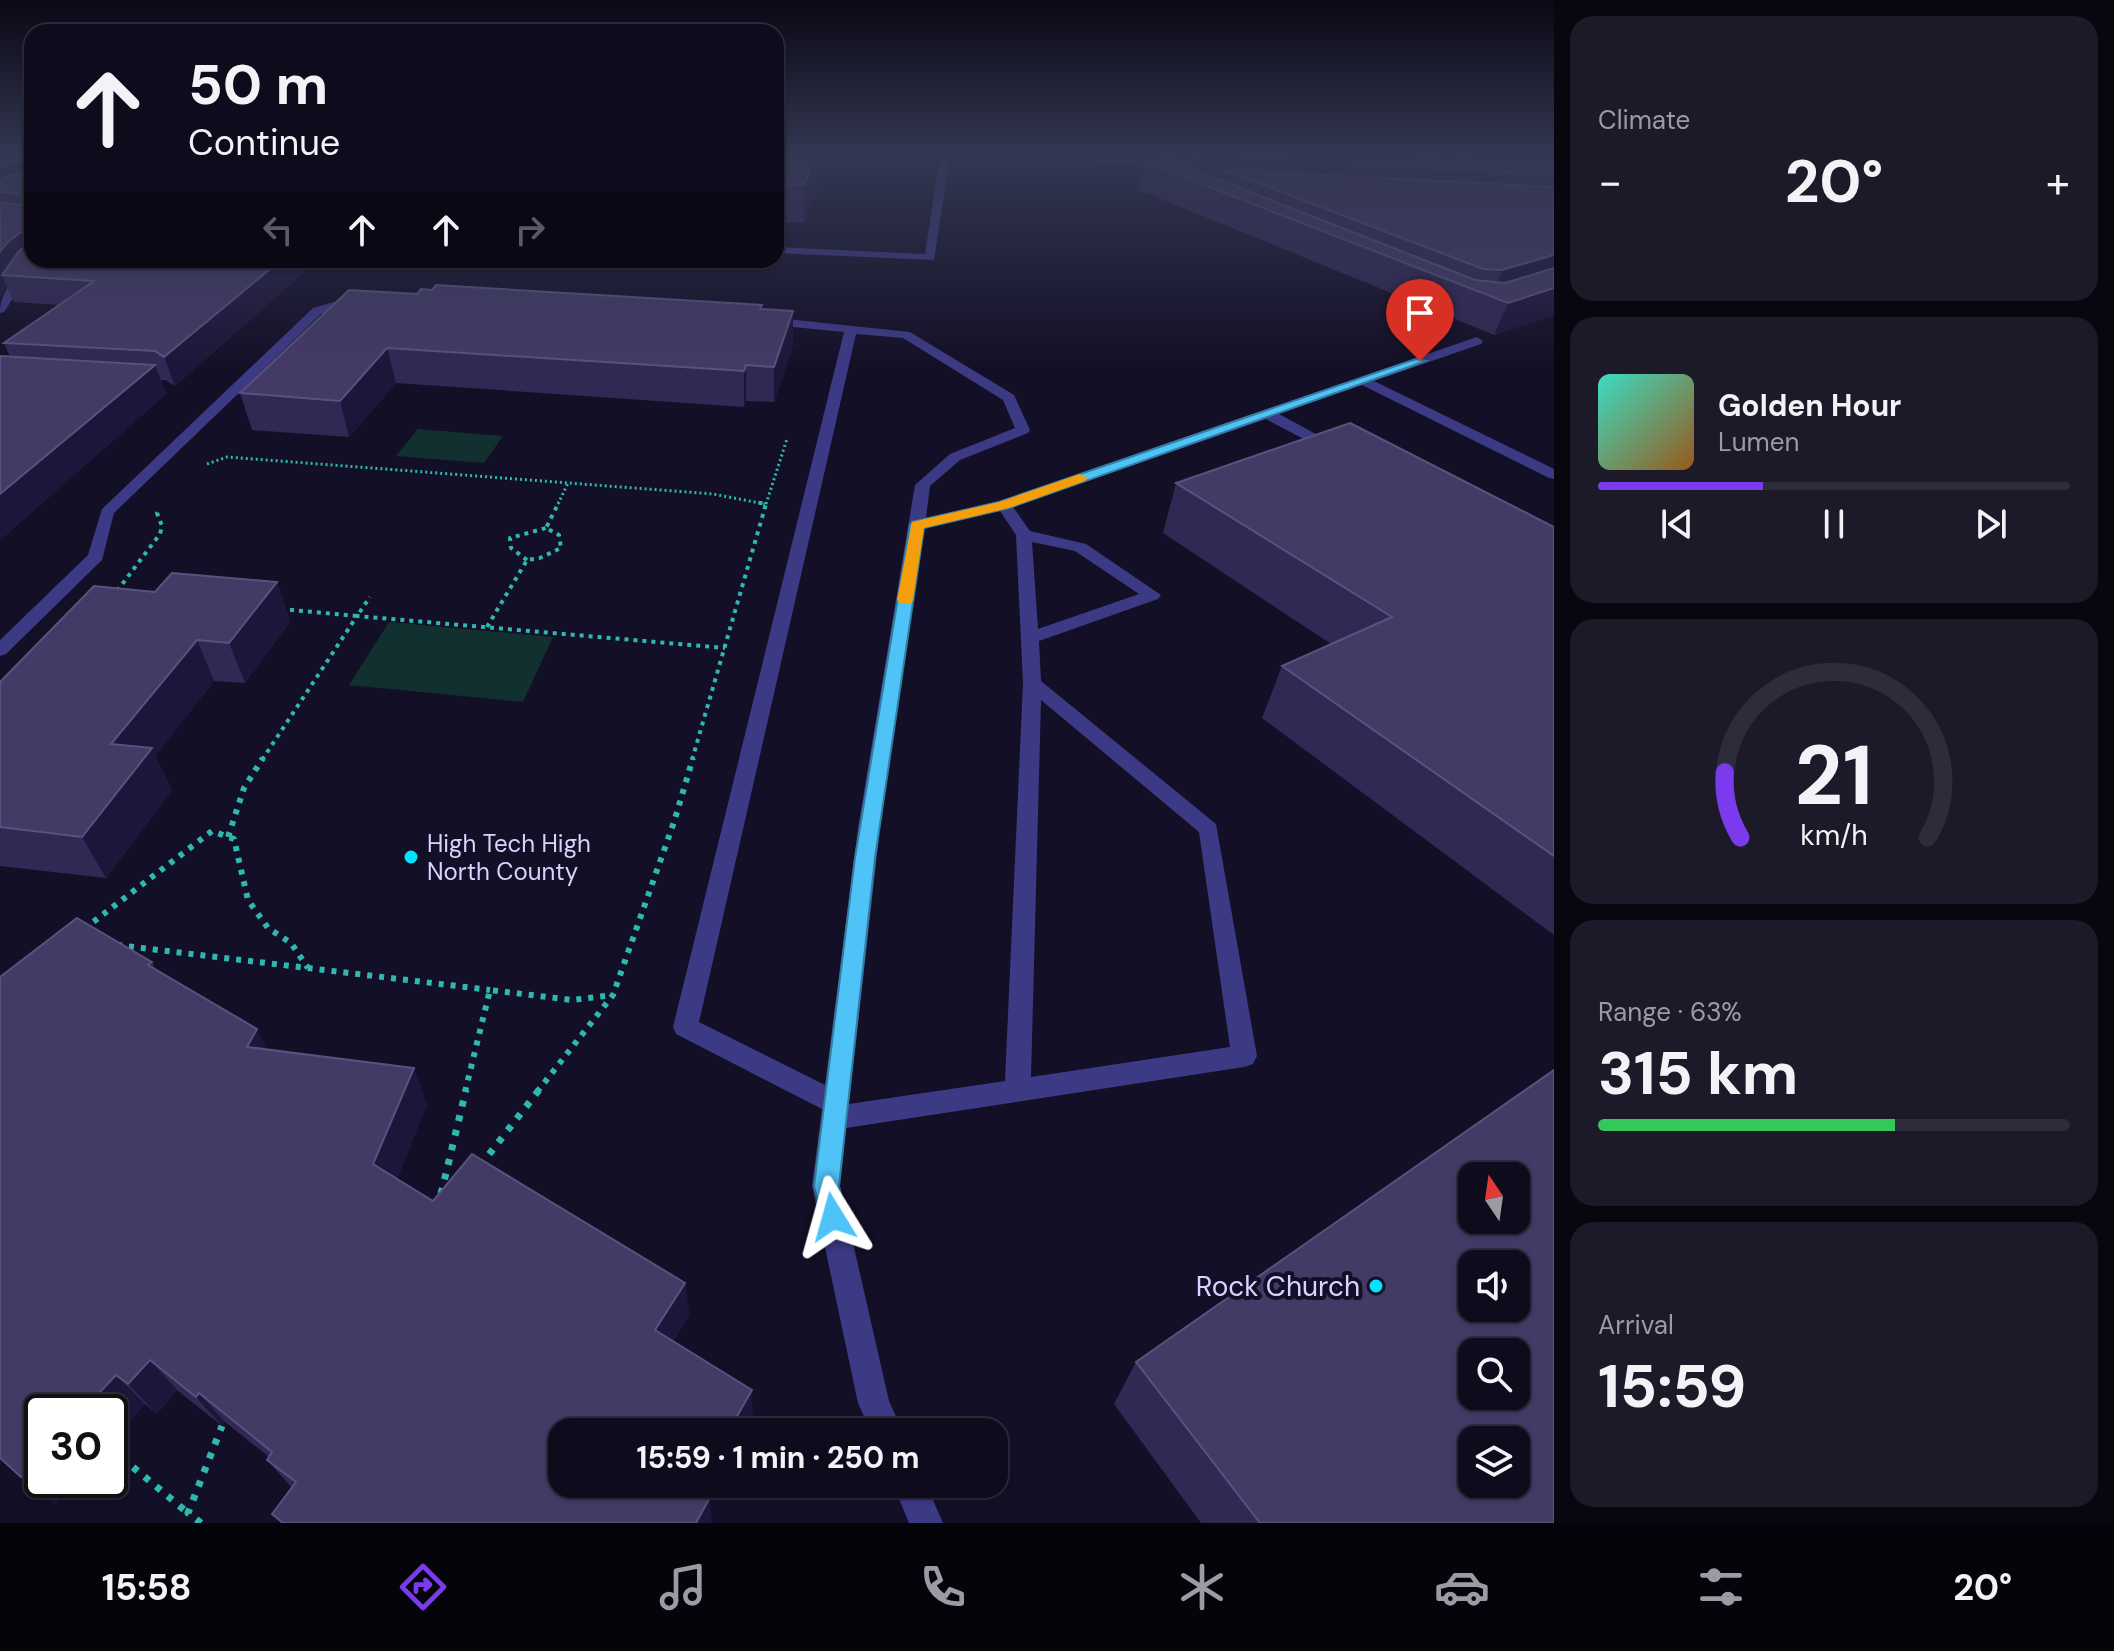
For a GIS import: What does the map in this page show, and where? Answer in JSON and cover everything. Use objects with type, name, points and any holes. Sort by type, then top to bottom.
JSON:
[{"type":"street","points":[[784,250],[930,258],[935,225]]},
{"type":"street","points":[[0,309],[31,268]]},
{"type":"street","points":[[0,650],[96,557],[107,512],[317,311],[359,298],[375,299]]},
{"type":"street","points":[[753,321],[906,335],[1009,398],[1023,430],[955,457],[923,485],[869,828],[826,1186],[874,1403],[881,1418]]},
{"type":"street","points":[[851,328],[685,1027],[835,1110],[1018,1090],[1244,1056],[1209,829],[1032,683]]},
{"type":"street","points":[[917,525],[1004,505],[1477,341]]},
{"type":"street","points":[[1363,381],[1554,475]]},
{"type":"street","points":[[1268,414],[1349,458]]},
{"type":"street","points":[[1004,505],[1024,535],[1032,683],[1018,1090]]},
{"type":"street","points":[[1024,535],[1080,547],[1152,595],[1030,638]]},
{"type":"street","points":[[915,1498],[926,1523]]},
{"type":"path","points":[[471,1177],[613,995],[674,822],[788,435]]},
{"type":"path","points":[[200,471],[211,460],[227,457],[713,494],[766,504]]},
{"type":"path","points":[[546,528],[568,483]]},
{"type":"path","points":[[131,594],[115,593],[160,534],[162,526],[157,513],[168,502]]},
{"type":"path","points":[[546,528],[559,535],[561,548],[540,558],[527,560],[515,554],[509,544],[510,538],[546,528]]},
{"type":"path","points":[[487,627],[527,560]]},
{"type":"path","points":[[228,837],[244,788],[370,597]]},
{"type":"path","points":[[267,607],[725,648]]},
{"type":"path","points":[[81,930],[212,831],[234,839],[248,900],[268,928],[291,943],[308,968]]},
{"type":"path","points":[[101,943],[572,1000],[613,995]]},
{"type":"path","points":[[440,1197],[490,990]]},
{"type":"path","points":[[188,1513],[222,1426]]},
{"type":"path","points":[[128,1463],[201,1523]]},
{"type":"green space","points":[[418,429],[503,436],[484,463],[396,456]]},
{"type":"green space","points":[[389,622],[553,637],[523,702],[349,685]]},
{"type":"building","points":[[0,225],[24,225],[24,232],[8,242],[0,252]]},
{"type":"building","points":[[1307,225],[1335,225],[1475,280],[1505,283],[1554,268],[1554,288],[1508,303]]},
{"type":"building","points":[[1368,225],[1554,225],[1554,255],[1502,270],[1483,269]]},
{"type":"building","points":[[24,247],[24,268],[271,268],[164,357],[155,351],[4,343],[94,281],[2,275]]},
{"type":"building","points":[[436,285],[762,305],[760,309],[793,311],[774,367],[746,365],[744,371],[387,348],[340,401],[240,393],[349,290],[417,294],[421,289],[432,290]]},
{"type":"building","points":[[0,356],[155,365],[0,494]]},
{"type":"building","points":[[1350,423],[1554,527],[1554,856],[1282,666],[1392,617],[1176,483]]},
{"type":"building","points":[[172,573],[277,582],[229,643],[197,640],[111,744],[152,748],[82,837],[0,827],[0,682],[94,586],[155,592]]},
{"type":"building","points":[[77,918],[152,962],[148,965],[257,1029],[247,1047],[414,1068],[373,1164],[433,1201],[472,1154],[685,1283],[655,1330],[752,1390],[736,1418],[548,1418],[548,1498],[707,1498],[696,1523],[283,1523],[272,1514],[296,1482],[267,1460],[272,1452],[199,1393],[196,1397],[150,1360],[128,1384],[116,1375],[98,1394],[24,1394],[24,1474],[21,1477],[0,1458],[0,977]]},
{"type":"building","name":"Rock Church","points":[[1554,1070],[1554,1523],[1260,1523],[1136,1362]]},
{"type":"slow traffic","points":[[905,600],[917,525],[1004,505],[1080,478]]},
{"type":"place","name":"High Tech High North County","points":[[411,857]]},
{"type":"place","name":"Rock Church","points":[[1376,1286]]},
{"type":"route","points":[[833,1217],[826,1186],[865,858],[917,525],[1004,505],[1420,361]]}]
